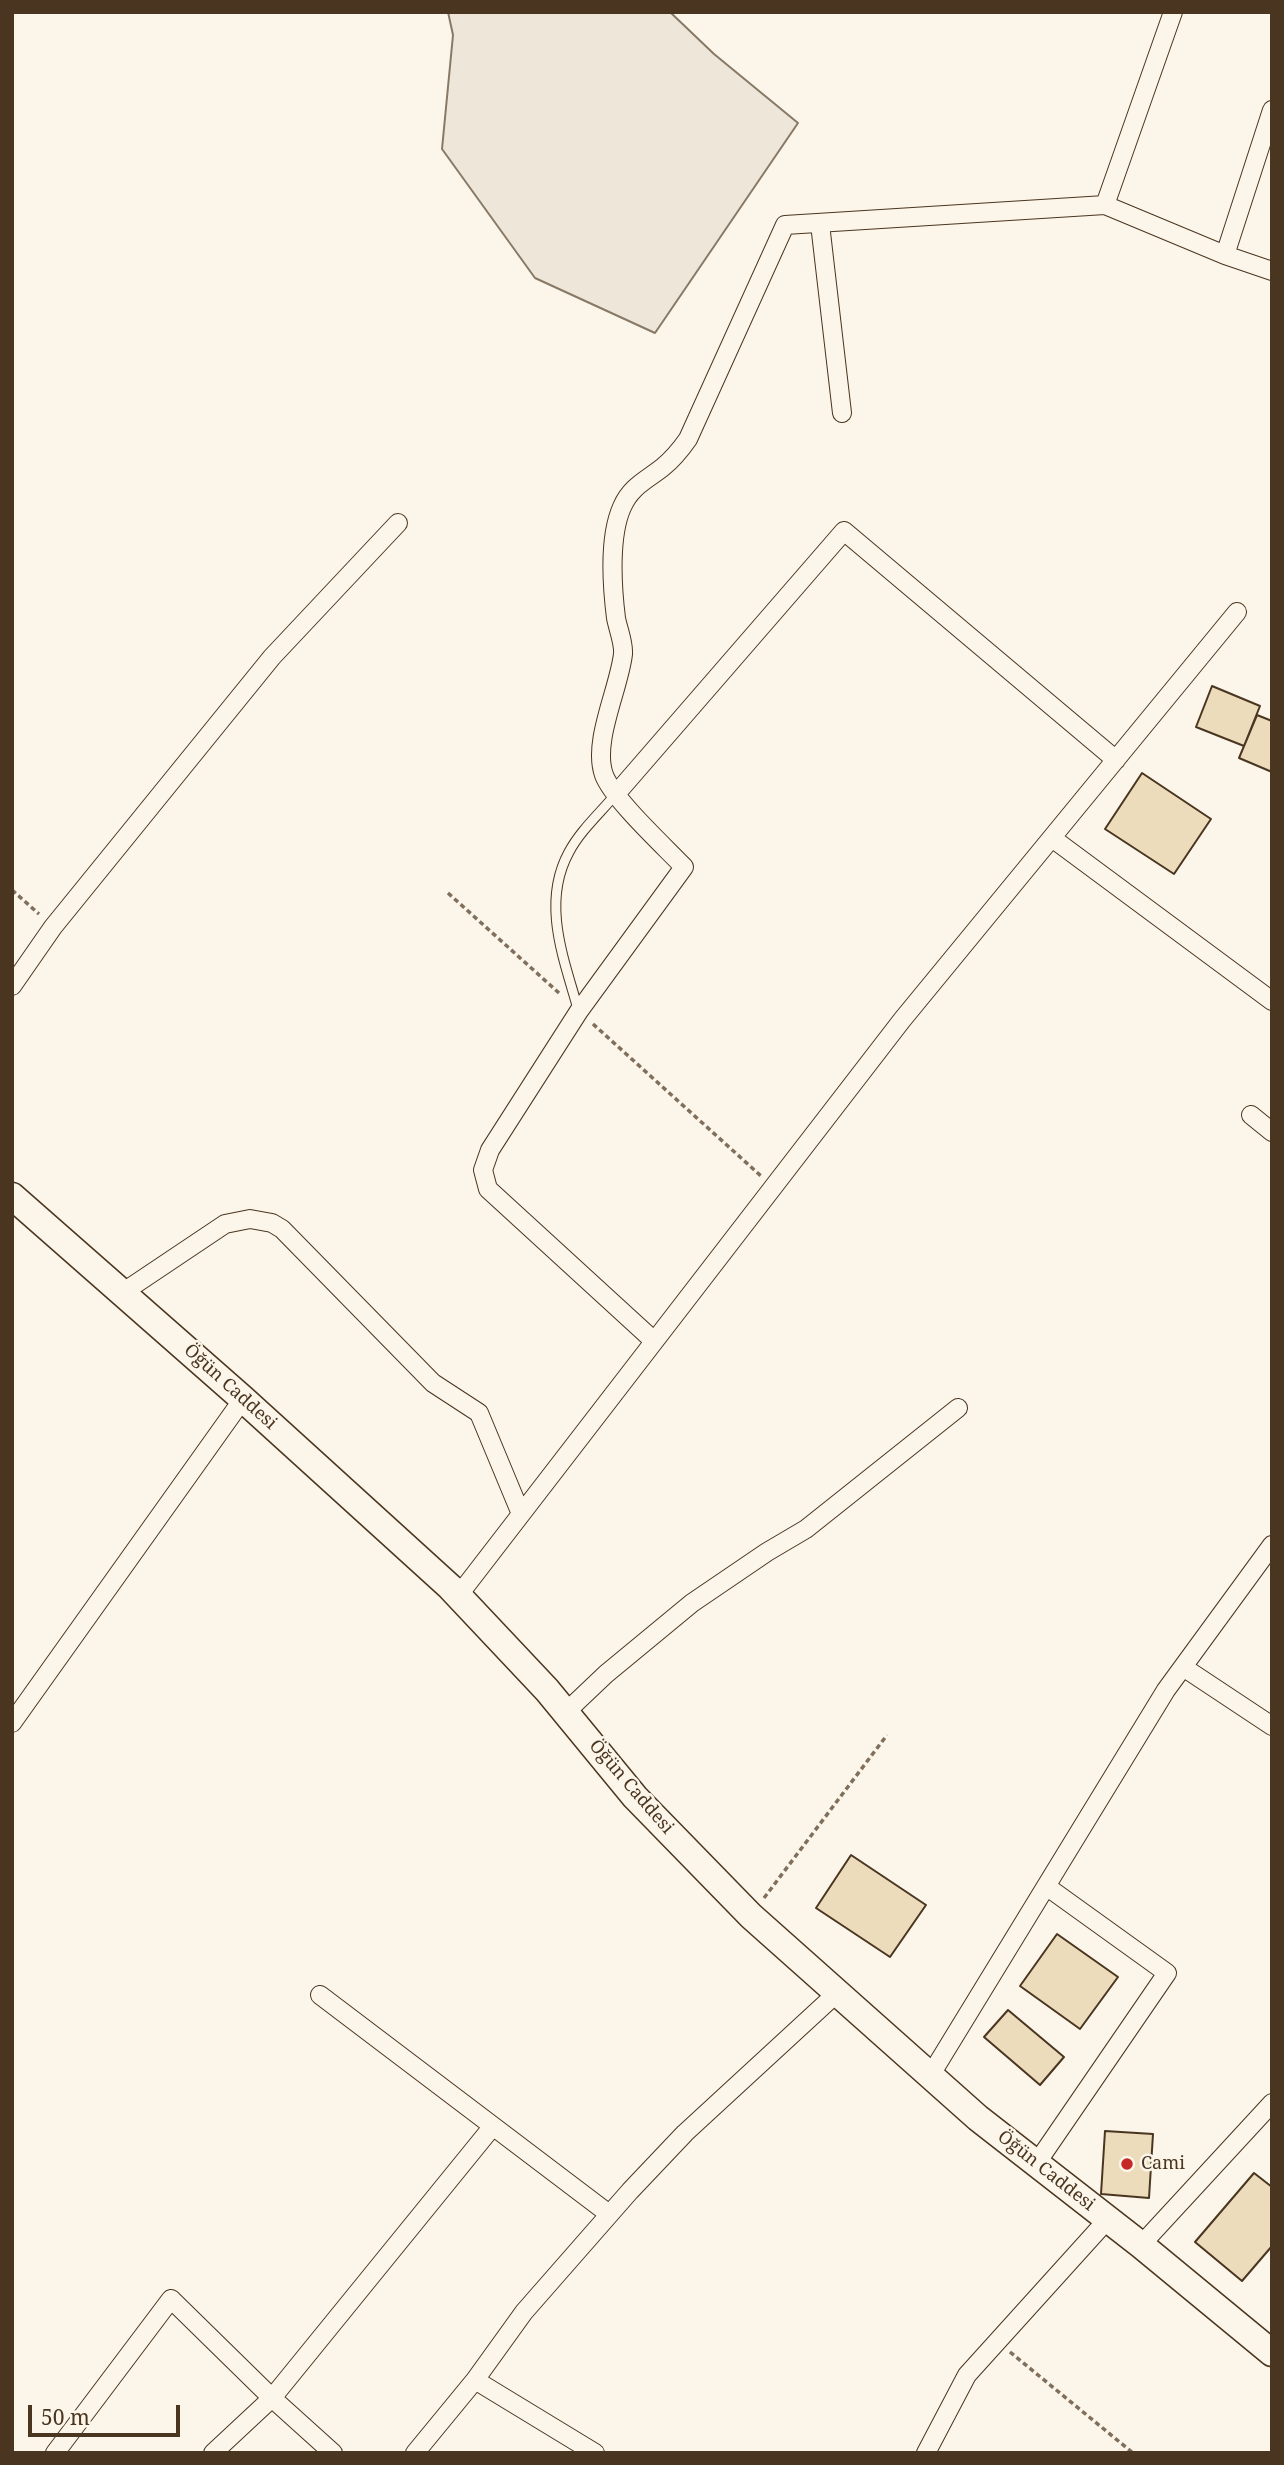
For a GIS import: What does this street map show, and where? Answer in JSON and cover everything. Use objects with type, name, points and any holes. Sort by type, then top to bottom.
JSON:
[{"type":"street","points":[[1105,205],[1173,12]]},
{"type":"street","points":[[1225,255],[1272,110]]},
{"type":"street","points":[[654,1341],[488,1189],[484,1180],[484,1163],[489,1150],[579,1011],[684,867],[616,794],[604,777],[600,757],[623,652],[617,628],[613,580],[621,508],[638,483],[666,465],[688,439],[785,225],[1105,205],[1225,255],[1272,271]]},
{"type":"street","points":[[820,224],[842,413]]},
{"type":"street","points":[[12,986],[53,927],[272,657],[398,523]]},
{"type":"street","points":[[616,794],[844,531],[1116,760]]},
{"type":"street","points":[[458,1596],[902,1020],[1237,612]]},
{"type":"street","points":[[1052,838],[1272,1000]]},
{"type":"street","points":[[1251,1115],[1272,1132]]},
{"type":"street","name":"Öğün Caddesi","points":[[12,1196],[397,1536],[501,1639],[566,1712],[635,1797],[751,1916],[978,2118],[1141,2245],[1272,2353]]},
{"type":"street","points":[[122,1293],[225,1224],[250,1219],[272,1223],[282,1229],[433,1383],[479,1413],[521,1514]]},
{"type":"street","points":[[12,1723],[243,1398]]},
{"type":"street","points":[[566,1712],[659,1629],[729,1577],[806,1528],[958,1408]]},
{"type":"street","points":[[930,2076],[1166,1690],[1272,1545]]},
{"type":"street","points":[[1183,1667],[1272,1726]]},
{"type":"street","points":[[1036,2164],[1167,1973],[1046,1886]]},
{"type":"street","points":[[415,2453],[475,2380],[524,2312],[609,2214],[685,2133],[837,1993]]},
{"type":"street","points":[[320,1995],[609,2214]]},
{"type":"street","points":[[1141,2245],[1271,2104]]},
{"type":"street","points":[[214,2453],[272,2398],[493,2126]]},
{"type":"street","points":[[926,2453],[967,2375],[1108,2219]]},
{"type":"street","points":[[55,2453],[171,2299],[332,2453]]},
{"type":"street","points":[[475,2380],[595,2453]]},
{"type":"lane","points":[[579,1011],[559,945],[555,912],[558,887],[561,872],[577,839],[616,794]]},
{"type":"path","points":[[12,890],[53,927]]},
{"type":"path","points":[[448,893],[773,1187]]},
{"type":"path","points":[[751,1916],[887,1735]]},
{"type":"path","points":[[997,2342],[1133,2453]]},
{"type":"shaded area","points":[[448,12],[670,12],[714,54],[798,123],[655,333],[535,278],[442,149],[453,35]]},
{"type":"building","points":[[1212,686],[1260,706],[1244,746],[1196,727]]},
{"type":"building","points":[[1257,715],[1272,721],[1272,772],[1239,758]]},
{"type":"building","points":[[1142,773],[1211,819],[1174,874],[1105,829]]},
{"type":"building","points":[[851,1855],[926,1905],[890,1957],[816,1908]]},
{"type":"building","points":[[1057,1934],[1118,1977],[1080,2029],[1020,1986]]},
{"type":"building","points":[[1008,2010],[1064,2057],[1040,2085],[984,2037]]},
{"type":"building","name":"Cami","points":[[1105,2131],[1153,2134],[1149,2198],[1101,2194]]},
{"type":"building","points":[[1254,2173],[1272,2187],[1272,2246],[1242,2281],[1195,2242]]},
{"type":"place","name":"Cami","points":[[1127,2164]]}]
